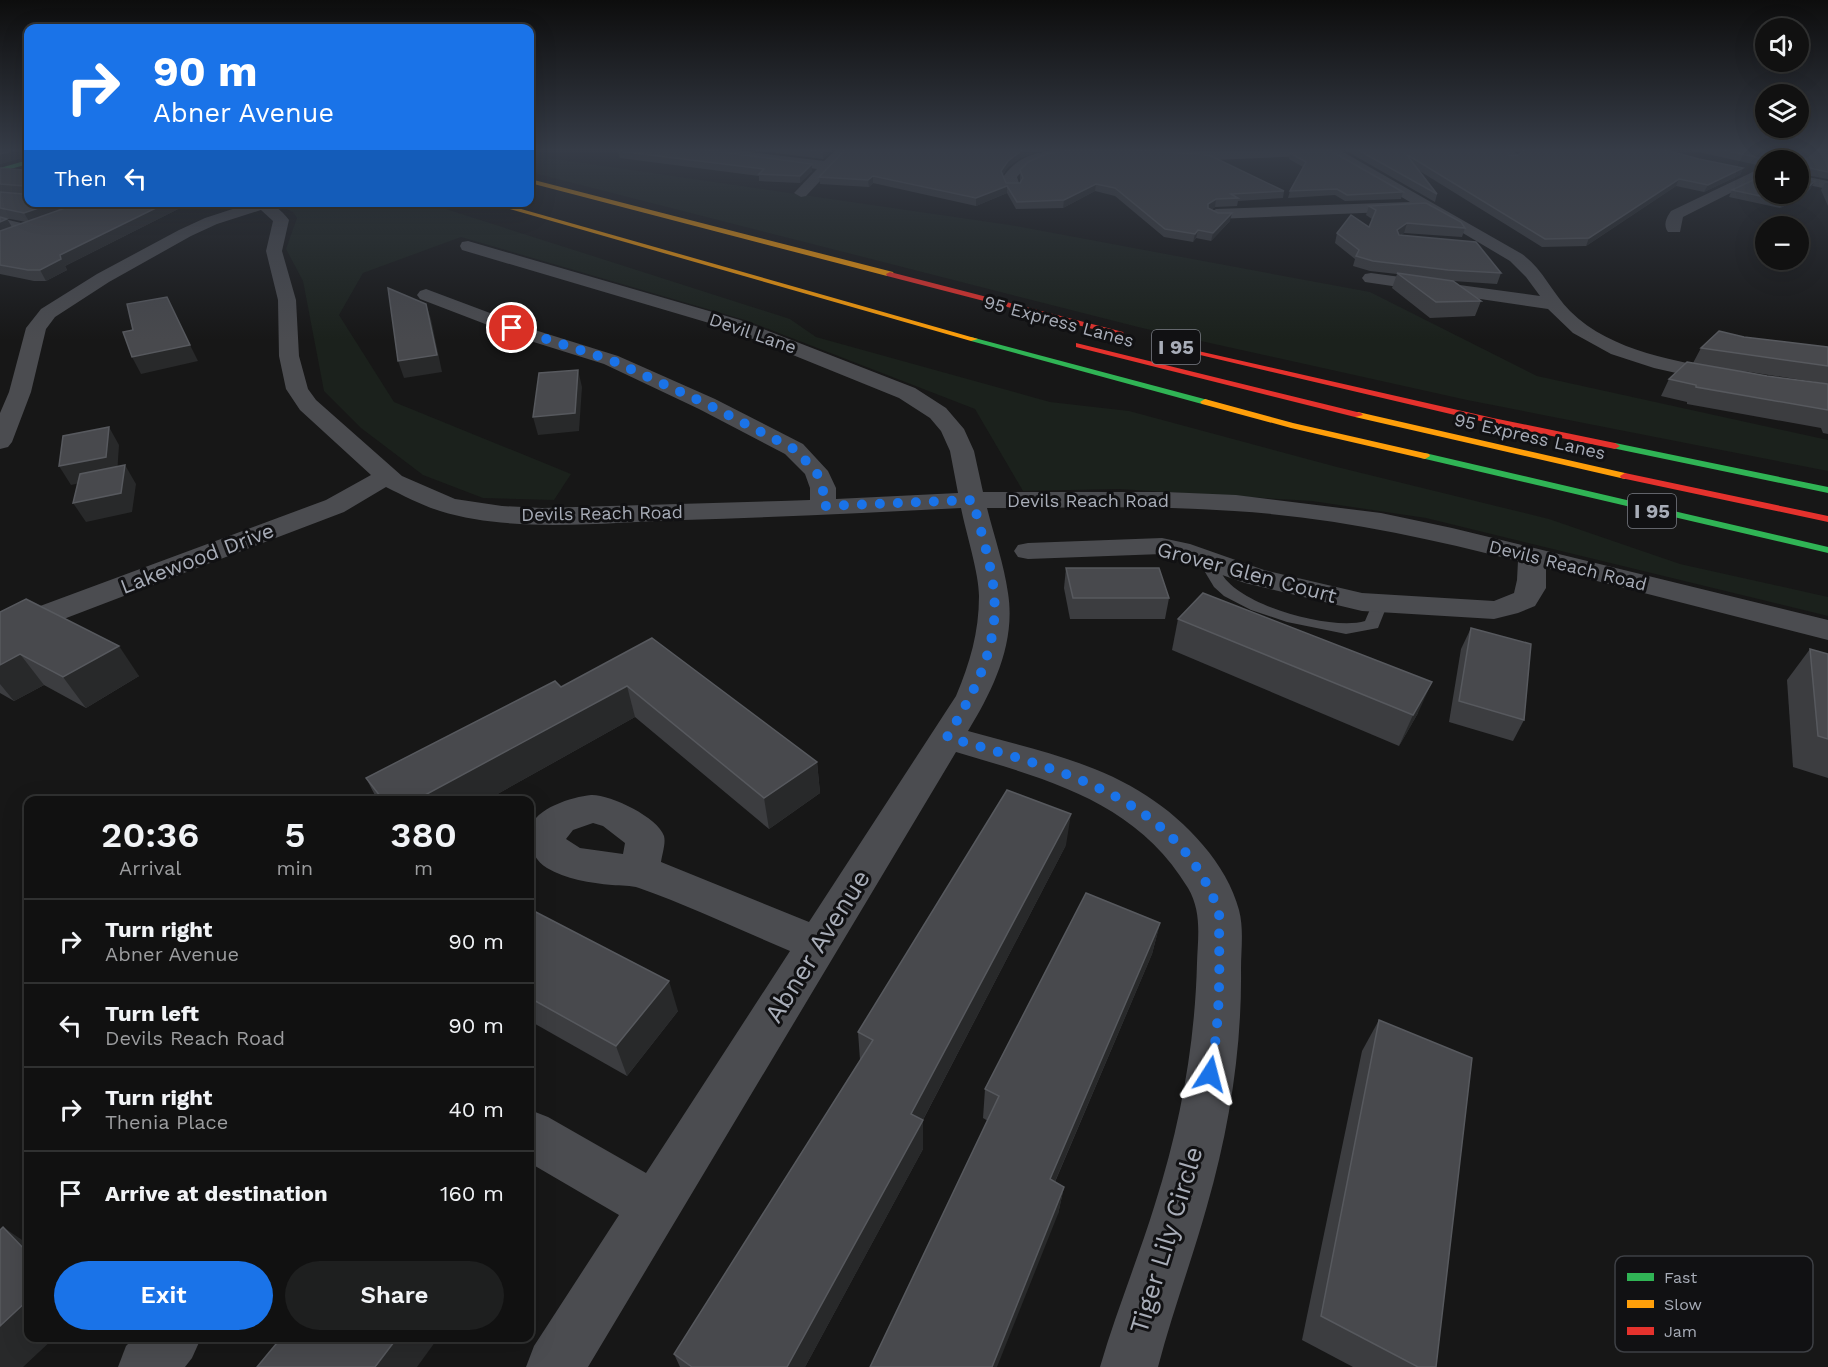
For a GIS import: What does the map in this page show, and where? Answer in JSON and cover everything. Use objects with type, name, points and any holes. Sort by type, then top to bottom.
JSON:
[{"type":"main road","name":"I 95","points":[[526,213],[980,341],[1291,425],[1828,550]]},
{"type":"main road","name":"I 95","points":[[653,213],[1132,336]]},
{"type":"main road","name":"95 Express Lanes","points":[[1063,340],[1286,398],[1473,442],[1828,519]]},
{"type":"main road","name":"I 95","points":[[1167,345],[1493,421],[1828,490]]},
{"type":"street","points":[[0,442],[20,392],[36,328],[48,312],[103,278],[185,233],[233,213]]},
{"type":"street","name":"Devils Reach Road","points":[[276,213],[281,220],[274,251],[287,300],[289,357],[297,389],[308,405],[388,476],[406,489],[442,503],[518,515],[973,500],[1166,500],[1284,508],[1381,521],[1828,630]]},
{"type":"street","points":[[1216,214],[1244,213]]},
{"type":"street","points":[[1439,213],[1502,248],[1522,262],[1554,304],[1575,325],[1614,346],[1665,364],[1748,381]]},
{"type":"street","points":[[1674,229],[1673,222],[1679,213]]},
{"type":"street","points":[[1458,244],[1502,248]]},
{"type":"street","name":"Devil Lane","points":[[468,246],[732,324],[907,393],[941,415],[954,430],[962,446],[973,500]]},
{"type":"street","points":[[1371,279],[1554,304]]},
{"type":"street","points":[[426,296],[611,360],[707,404],[794,449],[816,471],[823,488],[823,506]]},
{"type":"street","name":"Lakewood Drive","points":[[0,623],[37,618],[335,506],[388,476]]},
{"type":"street","name":"Abner Avenue","points":[[555,1367],[972,697],[985,666],[993,630],[994,594],[973,500]]},
{"type":"street","name":"Grover Glen Court","points":[[1028,551],[1162,546],[1180,550],[1216,565],[1255,577],[1362,602],[1470,610],[1494,610],[1525,601],[1532,591],[1532,556]]},
{"type":"street","name":"Tiger Lily Circle","points":[[947,737],[1072,776],[1096,785],[1133,805],[1173,838],[1199,871],[1218,909],[1220,977],[1214,1053],[1188,1182],[1138,1330],[1129,1367]]},
{"type":"street","points":[[640,871],[818,944]]},
{"type":"street","points":[[534,1137],[655,1207]]},
{"type":"street","points":[[147,1367],[169,1342]]},
{"type":"lane","points":[[60,218],[75,213]]},
{"type":"lane","points":[[0,221],[31,228]]},
{"type":"lane","points":[[10,235],[41,225]]},
{"type":"shaded area","points":[[294,213],[458,213],[790,319],[816,337],[1050,402],[1129,411],[1337,467],[1549,519],[1680,564],[1828,597],[1828,616],[1426,518],[1312,501],[1119,489],[1023,491],[975,409],[745,320],[461,237],[363,273],[339,315],[394,402],[571,474],[554,500],[483,498],[423,475],[361,428],[324,391],[303,281],[286,249],[297,218]]},
{"type":"shaded area","points":[[690,213],[926,213],[1010,225],[1370,292],[1537,376],[1828,440],[1828,471],[1467,400],[1142,328]]},
{"type":"building","points":[[51,213],[146,213],[60,255],[61,259],[40,270],[0,265],[0,231]]},
{"type":"building","points":[[1145,213],[1232,213],[1213,233],[1198,230],[1195,234],[1165,229]]},
{"type":"building","points":[[1375,213],[1444,213],[1461,222],[1465,228],[1407,223],[1397,230],[1399,235],[1476,242],[1501,273],[1448,270],[1373,261],[1356,256],[1359,250],[1337,233],[1351,215],[1369,227]]},
{"type":"building","points":[[1502,213],[1627,213],[1589,238],[1545,239]]},
{"type":"building","points":[[1397,273],[1453,281],[1481,301],[1436,302]]},
{"type":"building","points":[[388,288],[426,304],[437,355],[398,361]]},
{"type":"building","points":[[167,297],[190,345],[132,357],[123,332],[133,330],[127,304]]},
{"type":"building","points":[[1719,331],[1744,337],[1828,347],[1828,366],[1701,348]]},
{"type":"building","points":[[1687,362],[1828,384],[1828,410],[1696,387],[1696,385],[1669,379]]},
{"type":"building","points":[[578,370],[575,413],[533,417],[539,373]]},
{"type":"building","points":[[109,427],[106,457],[59,466],[63,436]]},
{"type":"building","points":[[125,465],[121,493],[73,503],[80,474]]},
{"type":"building","points":[[1066,568],[1159,568],[1169,598],[1073,598]]},
{"type":"building","points":[[1203,593],[1432,682],[1413,715],[1178,619]]},
{"type":"building","points":[[26,599],[119,646],[63,677],[20,654],[0,665],[0,612]]},
{"type":"building","points":[[1471,628],[1531,644],[1524,720],[1459,701]]},
{"type":"building","points":[[652,638],[817,762],[764,798],[627,686],[423,796],[380,796],[366,778],[555,681],[561,687]]},
{"type":"building","points":[[1810,649],[1828,654],[1828,739],[1818,736]]},
{"type":"building","points":[[1007,790],[1071,814],[911,1114],[923,1120],[787,1367],[692,1367],[674,1354],[873,1040],[858,1032]]},
{"type":"building","points":[[1086,893],[1160,923],[1050,1179],[1064,1187],[992,1367],[870,1367],[999,1096],[985,1089]]},
{"type":"building","points":[[534,911],[669,981],[616,1046],[534,1000]]},
{"type":"building","points":[[1379,1020],[1472,1058],[1436,1367],[1418,1367],[1321,1316]]},
{"type":"building","points":[[3,1227],[24,1249],[24,1304],[0,1326],[0,1230]]},
{"type":"building","points":[[278,1342],[394,1342],[375,1367],[257,1367]]},
{"type":"traffic: fast","points":[[974,339],[1205,402]]},
{"type":"traffic: fast","points":[[1615,446],[1828,490]]},
{"type":"traffic: fast","points":[[1425,456],[1828,550]]},
{"type":"traffic: slow","points":[[526,213],[974,339]]},
{"type":"traffic: slow","points":[[653,213],[890,274]]},
{"type":"traffic: slow","points":[[1205,402],[1291,425],[1425,456]]},
{"type":"traffic: slow","points":[[1358,415],[1625,476]]},
{"type":"traffic: jam","points":[[890,274],[1120,334]]},
{"type":"traffic: jam","points":[[1079,345],[1358,415]]},
{"type":"traffic: jam","points":[[1179,348],[1493,421],[1615,446]]},
{"type":"traffic: jam","points":[[1625,476],[1828,519]]},
{"type":"route","points":[[512,328],[611,360],[707,404],[794,449],[816,471],[823,488],[823,506],[973,500],[994,594],[993,630],[985,666],[972,697],[947,737],[1096,785],[1133,805],[1173,838],[1199,871],[1218,909],[1220,977],[1214,1053],[1210,1074]]}]
